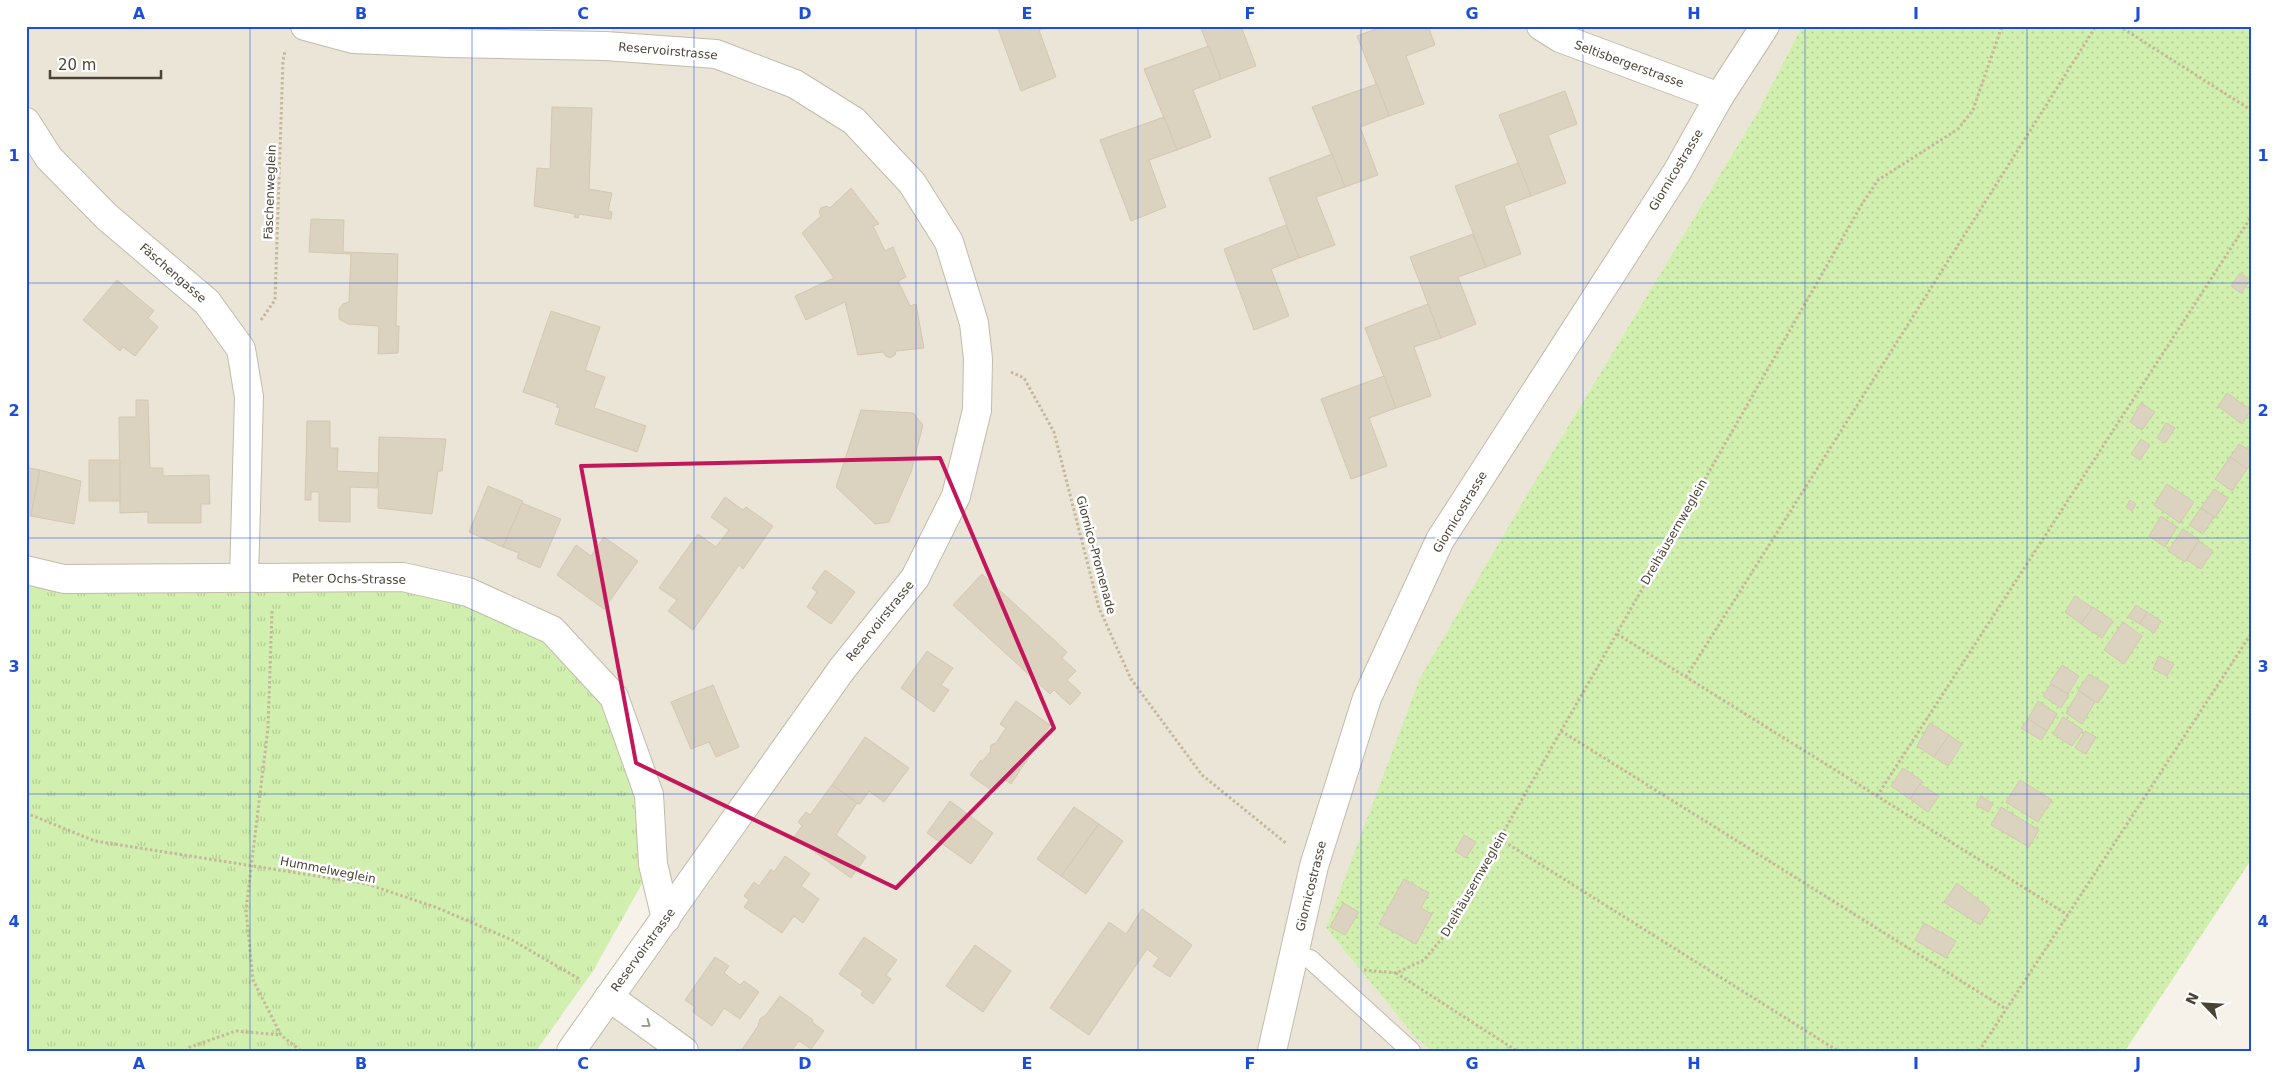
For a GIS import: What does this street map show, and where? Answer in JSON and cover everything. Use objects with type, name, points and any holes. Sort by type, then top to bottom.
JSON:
[{"type":"street","name":"Seltisbergerstrasse","points":[[1541,26],[1560,38],[1719,98]]},
{"type":"street","name":"Giornicostrasse","points":[[1272,1051],[1314,866],[1367,698],[1440,540],[1677,172],[1719,98],[1765,26]]},
{"type":"street","name":"Reservoirstrasse","points":[[296,35],[449,43],[605,46],[716,54],[795,84],[854,121],[912,183],[949,242],[974,322],[977,355],[977,410],[956,496],[915,578],[842,669],[666,919],[570,1051]]},
{"type":"street","name":"Fäschengasse","points":[[26,122],[49,158],[107,217],[207,302],[241,348],[249,397],[244,578]]},
{"type":"street","name":"Peter Ochs-Strasse","points":[[26,570],[64,579],[403,577],[468,592],[552,630],[614,697],[648,795],[653,864],[666,919]]},
{"type":"street","points":[[609,997],[684,1051]]},
{"type":"lane","points":[[1294,954],[1310,959],[1411,1051]]},
{"type":"path","name":"Dreihäusernweglein","points":[[1361,970],[1396,973],[1424,960],[1444,936],[1862,204],[1878,180],[1958,129],[1973,110],[2002,26]]},
{"type":"path","points":[[1686,677],[2096,26]]},
{"type":"path","points":[[2119,26],[2251,110]]},
{"type":"path","name":"Fäschenweglein","points":[[241,348],[276,300],[283,61],[296,35]]},
{"type":"path","points":[[1878,796],[2251,217]]},
{"type":"path","name":"Giornico-Promenade","points":[[977,355],[1024,378],[1054,432],[1099,608],[1131,679],[1202,775],[1314,866]]},
{"type":"path","points":[[272,628],[268,728],[246,910],[253,980],[281,1035],[301,1051]]},
{"type":"path","points":[[1616,634],[2068,914]]},
{"type":"path","points":[[1979,1051],[2251,634]]},
{"type":"path","points":[[1561,731],[2006,1009]]},
{"type":"path","name":"Hummelweglein","points":[[26,813],[95,841],[367,884],[438,908],[512,940],[609,997]]},
{"type":"path","points":[[1500,839],[1838,1051]]},
{"type":"path","points":[[1396,973],[1517,1051]]},
{"type":"path","points":[[185,1051],[190,1047],[236,1031],[281,1035]]},
{"type":"highlighted area","points":[[940,458],[1054,728],[896,888],[636,763],[581,466]]},
{"type":"shaded area","points":[[26,26],[305,26],[605,46],[613,26],[1802,26],[1759,110],[1537,478],[1326,928],[1416,1038],[1433,1051],[571,1051],[666,919],[653,864],[26,570]]},
{"type":"green space","points":[[1802,26],[2251,26],[2251,860],[2125,1051],[1433,1051],[1416,1038],[1326,928],[1420,678],[1537,478],[1759,110]]},
{"type":"green space","points":[[26,570],[403,577],[552,630],[614,697],[653,864],[593,971],[536,1051],[26,1051]]},
{"type":"building","points":[[997,26],[1049,26],[1039,30],[1056,77],[1021,91]]},
{"type":"building","points":[[1200,26],[1241,26],[1256,66],[1221,79]]},
{"type":"building","points":[[1384,26],[1428,26],[1435,45],[1406,56],[1424,104],[1389,116],[1357,36]]},
{"type":"building","points":[[1209,46],[1221,79],[1193,90],[1211,137],[1177,150],[1144,69]]},
{"type":"building","points":[[1377,84],[1389,116],[1360,127],[1378,175],[1345,187],[1312,107]]},
{"type":"building","points":[[1565,91],[1577,124],[1548,135],[1566,183],[1531,196],[1499,115]]},
{"type":"building","points":[[552,107],[592,108],[589,189],[612,193],[608,211],[612,212],[611,219],[579,214],[578,218],[574,217],[575,214],[534,206],[537,168],[550,169]]},
{"type":"building","points":[[1164,117],[1177,150],[1149,160],[1166,207],[1131,221],[1100,140]]},
{"type":"building","points":[[1332,154],[1345,187],[1316,197],[1335,245],[1299,258],[1269,178]]},
{"type":"building","points":[[1518,163],[1531,196],[1504,206],[1521,254],[1486,267],[1455,186]]},
{"type":"building","points":[[851,188],[879,224],[873,226],[885,251],[893,247],[906,277],[898,281],[910,306],[916,304],[924,348],[896,351],[895,355],[890,358],[883,352],[858,355],[845,302],[806,320],[795,296],[834,278],[802,233],[821,216],[819,212],[821,208],[826,206],[830,208]]},
{"type":"building","points":[[311,219],[344,220],[343,252],[398,254],[396,326],[399,326],[398,353],[378,354],[379,326],[348,324],[339,319],[339,309],[343,304],[349,302],[351,254],[309,252]]},
{"type":"building","points":[[1286,225],[1299,258],[1271,269],[1289,316],[1254,330],[1224,249]]},
{"type":"building","points":[[1473,234],[1486,267],[1458,277],[1476,324],[1441,338],[1410,257]]},
{"type":"building","points":[[2240,273],[2250,280],[2241,293],[2231,286]]},
{"type":"building","points":[[117,280],[154,311],[148,318],[158,327],[135,356],[123,347],[120,351],[83,320]]},
{"type":"building","points":[[1428,304],[1441,338],[1414,347],[1431,396],[1396,408],[1365,328]]},
{"type":"building","points":[[551,311],[600,327],[585,370],[605,377],[594,408],[646,426],[637,452],[555,424],[560,408],[556,407],[558,404],[523,392]]},
{"type":"building","points":[[1384,376],[1396,408],[1369,418],[1387,466],[1351,479],[1321,399]]},
{"type":"building","points":[[2227,393],[2251,410],[2242,424],[2218,406]]},
{"type":"building","points":[[136,400],[148,400],[150,468],[163,468],[163,476],[209,475],[210,504],[201,504],[201,523],[148,523],[148,512],[120,513],[119,417],[136,417]]},
{"type":"building","points":[[2141,403],[2155,412],[2142,430],[2130,422]]},
{"type":"building","points":[[861,410],[913,413],[923,425],[911,472],[889,522],[875,524],[836,487]]},
{"type":"building","points":[[307,421],[330,421],[330,448],[338,448],[337,471],[378,473],[377,488],[350,487],[350,522],[319,521],[319,492],[311,492],[311,500],[305,500]]},
{"type":"building","points":[[2166,423],[2175,428],[2165,443],[2157,438]]},
{"type":"building","points":[[379,437],[446,439],[442,471],[438,471],[432,514],[378,508]]},
{"type":"building","points":[[2141,439],[2150,445],[2140,460],[2131,454]]},
{"type":"building","points":[[2239,444],[2251,451],[2251,463],[2247,469],[2230,457]]},
{"type":"building","points":[[2230,457],[2247,469],[2232,491],[2215,479]]},
{"type":"building","points":[[89,460],[120,460],[120,501],[89,501]]},
{"type":"building","points":[[26,464],[29,465],[29,468],[40,470],[31,516],[26,515]]},
{"type":"building","points":[[40,470],[81,481],[74,524],[31,516]]},
{"type":"building","points":[[2167,484],[2194,502],[2180,523],[2154,505]]},
{"type":"building","points":[[488,486],[523,501],[503,547],[469,532]]},
{"type":"building","points":[[2214,489],[2228,498],[2215,518],[2201,508]]},
{"type":"building","points":[[725,497],[743,510],[746,507],[773,526],[743,569],[739,565],[693,630],[668,611],[677,600],[659,588],[698,534],[716,547],[729,530],[711,517]]},
{"type":"building","points":[[2130,500],[2136,504],[2132,511],[2126,507]]},
{"type":"building","points":[[522,503],[561,519],[540,568],[517,558],[519,553],[503,547]]},
{"type":"building","points":[[2201,508],[2214,517],[2203,534],[2189,525]]},
{"type":"building","points":[[2161,516],[2177,527],[2165,547],[2149,536]]},
{"type":"building","points":[[2183,529],[2199,540],[2185,562],[2168,551]]},
{"type":"building","points":[[604,537],[638,561],[604,609],[557,575],[576,545],[591,556]]},
{"type":"building","points":[[2199,541],[2213,551],[2201,569],[2187,560]]},
{"type":"building","points":[[825,570],[855,592],[831,624],[807,607],[817,592],[812,588]]},
{"type":"building","points":[[982,574],[1067,652],[1062,658],[1076,671],[1067,680],[1081,693],[1070,705],[1054,690],[1050,694],[953,605]]},
{"type":"building","points":[[2075,596],[2093,608],[2081,624],[2065,612]]},
{"type":"building","points":[[2136,605],[2147,612],[2140,624],[2128,617]]},
{"type":"building","points":[[2093,607],[2113,621],[2102,638],[2081,624]]},
{"type":"building","points":[[2147,612],[2161,621],[2154,633],[2140,624]]},
{"type":"building","points":[[2123,622],[2142,636],[2124,664],[2104,650]]},
{"type":"building","points":[[927,651],[953,668],[941,685],[949,690],[934,712],[901,688]]},
{"type":"building","points":[[2159,656],[2174,664],[2167,676],[2153,669]]},
{"type":"building","points":[[2062,665],[2079,676],[2068,694],[2050,683]]},
{"type":"building","points":[[2089,674],[2109,686],[2098,703],[2078,690]]},
{"type":"building","points":[[2051,684],[2069,695],[2061,708],[2043,696]]},
{"type":"building","points":[[713,685],[739,747],[716,757],[709,742],[691,749],[671,702]]},
{"type":"building","points":[[2079,691],[2095,702],[2082,724],[2066,713]]},
{"type":"building","points":[[1016,701],[1050,725],[1011,784],[1001,777],[991,790],[970,775],[981,760],[982,762],[990,752],[991,745],[996,743],[1006,728],[1000,724]]},
{"type":"building","points":[[2038,701],[2057,714],[2047,731],[2028,719]]},
{"type":"building","points":[[2063,717],[2083,730],[2072,746],[2053,734]]},
{"type":"building","points":[[2028,719],[2047,731],[2041,740],[2021,728]]},
{"type":"building","points":[[1930,723],[1949,735],[1934,757],[1917,746]]},
{"type":"building","points":[[2085,731],[2096,737],[2086,754],[2075,748]]},
{"type":"building","points":[[1949,735],[1962,744],[1948,766],[1934,757]]},
{"type":"building","points":[[865,737],[909,768],[884,802],[869,791],[860,804],[832,785]]},
{"type":"building","points":[[1903,768],[1922,781],[1910,799],[1891,786]]},
{"type":"building","points":[[2020,780],[2052,800],[2038,822],[2006,802]]},
{"type":"building","points":[[1920,784],[1939,796],[1928,812],[1910,799]]},
{"type":"building","points":[[832,785],[857,803],[836,835],[866,857],[851,878],[794,837],[802,826],[798,822],[806,812],[810,815]]},
{"type":"building","points":[[1981,796],[1993,804],[1988,812],[1976,805]]},
{"type":"building","points":[[950,801],[993,833],[971,864],[927,833]]},
{"type":"building","points":[[1074,807],[1099,824],[1061,876],[1037,859]]},
{"type":"building","points":[[2001,807],[2039,830],[2029,847],[1991,825]]},
{"type":"building","points":[[1099,824],[1123,841],[1086,894],[1061,876]]},
{"type":"building","points":[[1464,835],[1476,842],[1466,858],[1455,851]]},
{"type":"building","points":[[785,856],[810,874],[801,886],[819,899],[803,923],[794,916],[782,933],[744,907],[749,900],[744,896],[754,882],[759,886],[771,869],[774,872]]},
{"type":"building","points":[[1404,879],[1429,893],[1421,908],[1432,914],[1416,944],[1379,924]]},
{"type":"building","points":[[1957,883],[1990,909],[1980,925],[1944,902]]},
{"type":"building","points":[[1343,903],[1359,912],[1345,935],[1330,927]]},
{"type":"building","points":[[1142,909],[1192,945],[1170,977],[1153,966],[1159,958],[1147,949],[1089,1035],[1050,1008],[1109,922],[1126,934]]},
{"type":"building","points":[[1924,923],[1956,941],[1946,958],[1915,940]]},
{"type":"building","points":[[864,937],[897,960],[886,975],[891,979],[873,1004],[861,995],[863,991],[839,974]]},
{"type":"building","points":[[975,945],[1011,971],[983,1012],[946,986]]},
{"type":"building","points":[[715,957],[729,966],[724,973],[740,985],[744,981],[759,992],[740,1019],[724,1008],[712,1026],[693,1012],[695,1007],[685,1000]]},
{"type":"building","points":[[780,996],[813,1020],[812,1022],[824,1031],[811,1049],[799,1041],[791,1051],[741,1051],[758,1026],[760,1019],[766,1015]]}]
